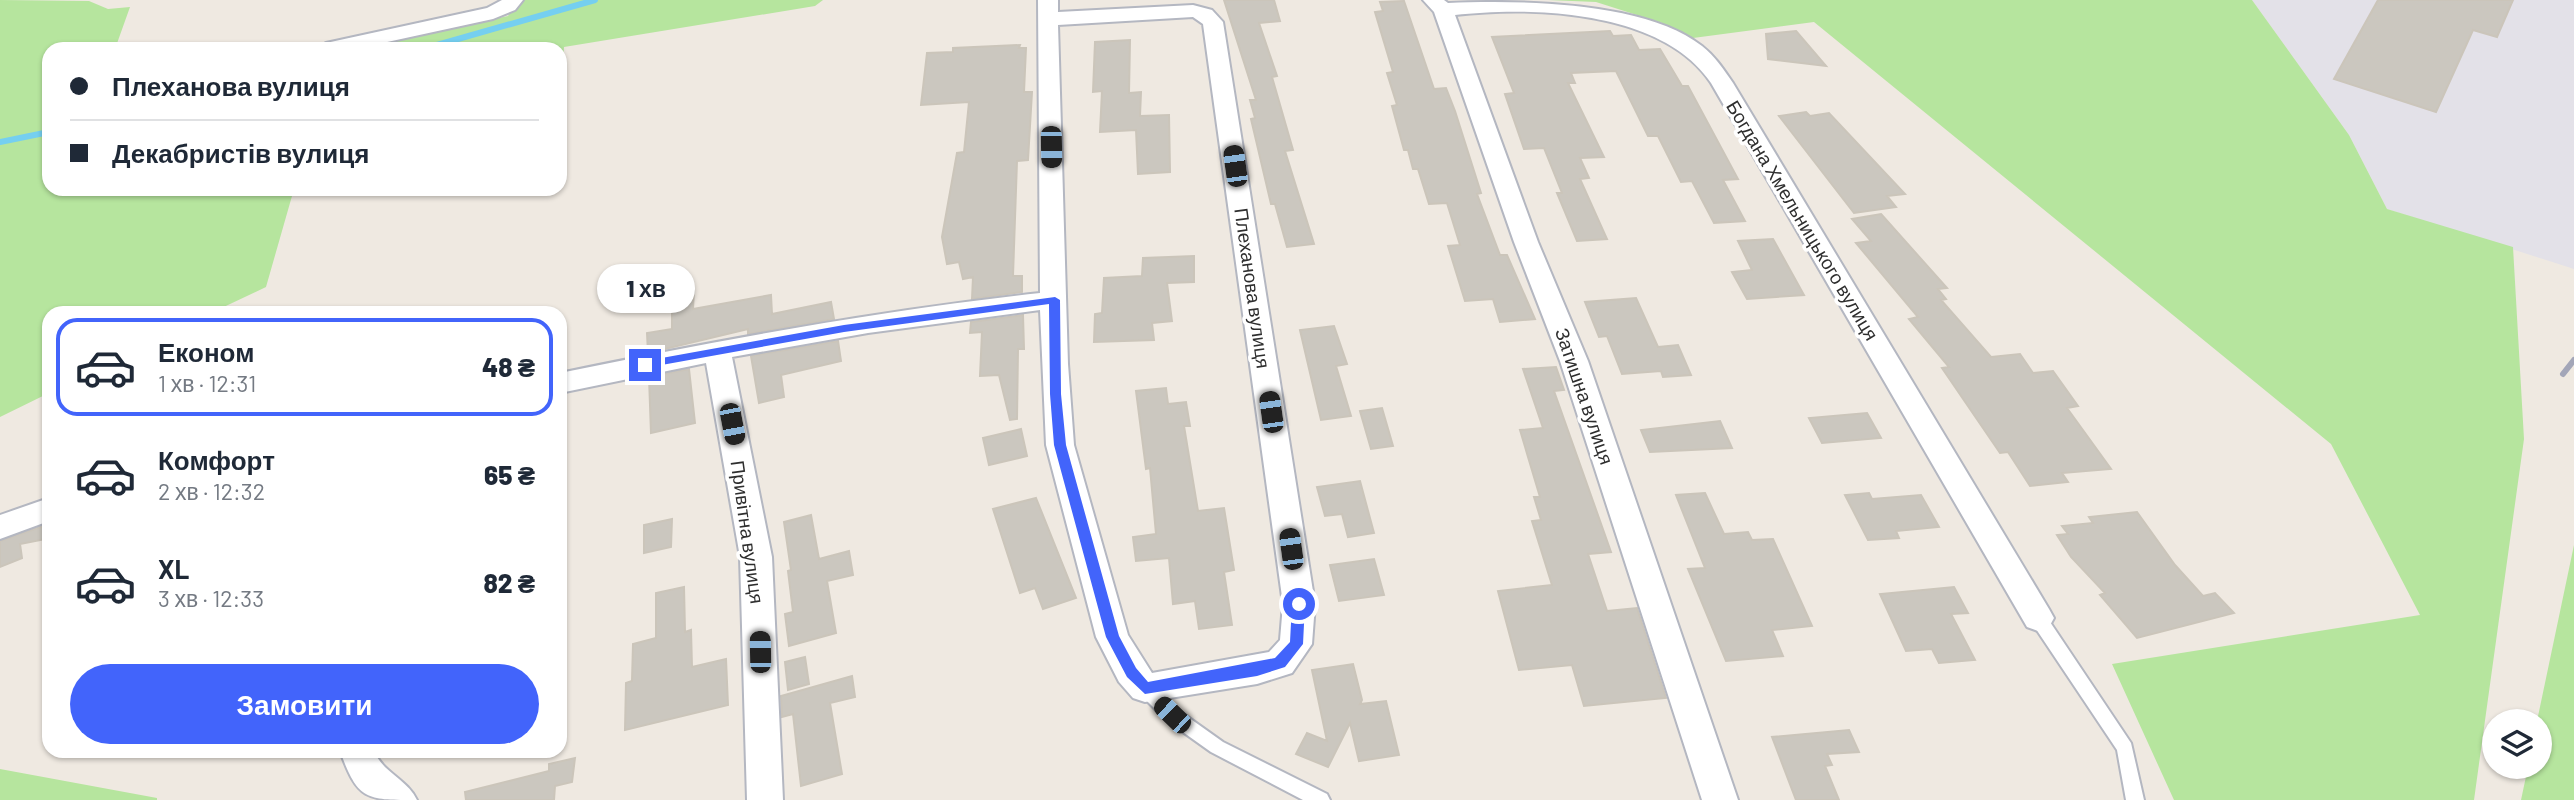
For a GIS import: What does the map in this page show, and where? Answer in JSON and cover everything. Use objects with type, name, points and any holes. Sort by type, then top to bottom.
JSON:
[{"type":"street","points":[[360,42],[484,16],[502,10],[513,0]]},
{"type":"street","name":"Богдана Хмельницького вулиця","points":[[1438,5],[1502,5],[1611,17],[1658,31],[1687,44],[1700,55],[1722,83],[2038,618]]},
{"type":"street","name":"Затишна вулиця","points":[[1438,5],[1486,124],[1518,221],[1574,361],[1720,800]]},
{"type":"street","points":[[1048,10],[1055,394],[1060,445],[1112,637],[1123,659],[1145,688]]},
{"type":"street","name":"Плеханова вулиця","points":[[1048,10],[1193,11],[1205,14],[1213,22],[1299,604],[1296,644],[1287,657],[1268,667],[1145,688]]},
{"type":"street","points":[[567,381],[717,349],[963,311],[1055,300]]},
{"type":"street","name":"Привітна вулиця","points":[[717,349],[756,557],[765,800]]},
{"type":"street","points":[[0,527],[42,512]]},
{"type":"street","points":[[360,758],[366,775],[398,800]]},
{"type":"lane","points":[[2038,618],[2125,748],[2135,800]]},
{"type":"lane","points":[[1145,688],[1172,715],[1217,747],[1321,800]]},
{"type":"shaded area","points":[[2252,0],[2574,0],[2574,269],[2387,209],[2349,135]]},
{"type":"green space","points":[[0,0],[89,1],[108,9],[130,7],[118,42],[42,42],[42,196],[292,196],[266,287],[226,306],[42,306],[42,396],[0,417]]},
{"type":"green space","points":[[517,0],[823,0],[815,6],[567,47],[567,42],[380,42],[508,16]]},
{"type":"green space","points":[[1548,0],[2252,0],[2349,135],[2387,209],[2513,247],[2524,439],[2487,709],[2482,709],[2482,742],[2474,800],[2174,800],[2112,664],[2420,615],[2331,444],[1814,22],[1693,38],[1662,23],[1596,2]]},
{"type":"green space","points":[[2574,545],[2574,800],[2521,800],[2525,779],[2552,779],[2552,709],[2540,709]]},
{"type":"green space","points":[[0,769],[157,798],[157,800],[0,800]]},
{"type":"building","points":[[1224,0],[1274,0],[1280,21],[1259,23],[1277,76],[1272,77],[1293,150],[1285,151],[1314,244],[1287,247],[1275,204],[1271,204],[1251,119],[1255,118],[1250,100],[1256,100]]},
{"type":"building","points":[[2378,0],[2513,0],[2497,37],[2473,30],[2436,112],[2334,79]]},
{"type":"building","points":[[1404,1],[1434,89],[1446,88],[1455,111],[1481,193],[1477,194],[1500,255],[1507,255],[1535,319],[1500,322],[1493,299],[1465,301],[1448,246],[1460,245],[1447,203],[1429,204],[1418,169],[1413,169],[1408,150],[1404,150],[1392,106],[1397,105],[1387,73],[1393,72],[1375,12],[1383,11],[1380,2]]},
{"type":"building","points":[[1610,31],[1613,36],[1631,35],[1639,50],[1660,49],[1682,86],[1688,86],[1738,179],[1723,180],[1745,221],[1714,223],[1692,181],[1681,182],[1658,136],[1648,136],[1616,71],[1571,73],[1575,83],[1568,83],[1604,157],[1580,158],[1589,178],[1580,179],[1607,239],[1577,241],[1557,193],[1562,193],[1544,148],[1524,149],[1505,94],[1514,93],[1492,37]]},
{"type":"building","points":[[1796,31],[1826,66],[1768,59],[1766,34]]},
{"type":"building","points":[[1130,40],[1129,93],[1141,92],[1140,116],[1169,115],[1170,172],[1138,174],[1136,130],[1100,132],[1102,91],[1093,92],[1095,42]]},
{"type":"building","points":[[1020,45],[1019,48],[1026,48],[1024,92],[1032,92],[1028,160],[1017,161],[1013,276],[1022,276],[1022,292],[972,299],[973,277],[963,279],[959,262],[947,264],[942,237],[957,153],[964,152],[969,102],[921,105],[927,53],[953,52],[953,48]]},
{"type":"building","points":[[1806,112],[1810,116],[1829,113],[1905,194],[1887,196],[1896,207],[1854,213],[1779,116]]},
{"type":"building","points":[[1881,214],[1947,288],[1938,289],[1946,299],[1941,300],[1991,357],[2020,354],[2033,373],[2053,371],[2078,406],[2067,408],[2111,469],[2062,473],[2068,482],[2030,486],[2008,452],[2000,453],[1942,368],[1949,367],[1909,319],[1918,317],[1856,243],[1871,241],[1852,219]]},
{"type":"building","points":[[1773,239],[1804,295],[1747,299],[1732,272],[1752,270],[1738,241]]},
{"type":"building","points":[[1194,256],[1194,282],[1167,283],[1172,321],[1152,323],[1154,340],[1094,342],[1095,314],[1102,313],[1104,278],[1142,276],[1143,258]]},
{"type":"building","points":[[694,291],[693,309],[771,295],[772,314],[831,302],[834,319],[748,334],[748,329],[648,353],[647,333],[672,329],[672,295]]},
{"type":"building","points":[[1636,298],[1658,347],[1678,345],[1691,375],[1663,377],[1661,371],[1622,374],[1607,336],[1599,337],[1585,302]]},
{"type":"building","points":[[1023,315],[1024,349],[1018,349],[1017,419],[1010,420],[999,375],[980,376],[982,332],[970,333],[971,322]]},
{"type":"building","points":[[1334,326],[1347,364],[1336,366],[1351,416],[1321,420],[1300,330]]},
{"type":"building","points":[[838,341],[841,361],[781,375],[784,397],[759,403],[751,356]]},
{"type":"building","points":[[1556,367],[1564,390],[1554,391],[1611,552],[1588,554],[1607,611],[1637,608],[1666,698],[1584,706],[1572,665],[1519,670],[1498,591],[1552,585],[1532,521],[1541,520],[1534,497],[1540,497],[1520,430],[1543,428],[1523,369]]},
{"type":"building","points":[[689,369],[695,423],[651,433],[649,377]]},
{"type":"building","points":[[1166,388],[1168,404],[1186,402],[1190,426],[1184,426],[1198,511],[1224,508],[1234,570],[1224,572],[1232,625],[1199,629],[1195,601],[1173,604],[1169,558],[1136,561],[1133,537],[1156,534],[1150,468],[1146,469],[1136,391]]},
{"type":"building","points":[[1382,408],[1393,446],[1371,449],[1360,411]]},
{"type":"building","points":[[1867,413],[1881,438],[1822,443],[1809,418]]},
{"type":"building","points":[[1720,421],[1732,448],[1650,452],[1641,430]]},
{"type":"building","points":[[1021,429],[1027,456],[989,465],[983,438]]},
{"type":"building","points":[[1360,481],[1374,533],[1348,537],[1342,514],[1325,516],[1317,487]]},
{"type":"building","points":[[1705,493],[1724,534],[1748,532],[1752,540],[1773,539],[1812,626],[1772,630],[1783,656],[1726,661],[1688,569],[1705,568],[1676,495]]},
{"type":"building","points":[[1869,493],[1872,499],[1921,495],[1939,527],[1896,531],[1899,538],[1868,540],[1845,495]]},
{"type":"building","points":[[1036,498],[1076,598],[1043,609],[1035,588],[1020,593],[993,509]]},
{"type":"building","points":[[2137,512],[2175,565],[2203,596],[2215,593],[2234,613],[2137,638],[2100,595],[2105,593],[2071,557],[2057,535],[2068,534],[2062,526],[2093,523],[2089,517]]},
{"type":"building","points":[[811,515],[819,559],[849,551],[853,575],[827,581],[836,633],[789,646],[785,614],[793,612],[788,571],[791,570],[784,522]]},
{"type":"building","points":[[672,519],[671,547],[644,553],[644,525]]},
{"type":"building","points":[[42,526],[42,540],[20,544],[22,558],[0,567],[0,541]]},
{"type":"building","points":[[1374,559],[1384,595],[1339,601],[1330,565]]},
{"type":"building","points":[[684,587],[685,632],[691,630],[692,667],[726,659],[728,705],[625,730],[626,683],[632,681],[633,644],[656,638],[656,593]]},
{"type":"building","points":[[1954,587],[1968,613],[1951,614],[1975,660],[1939,663],[1932,649],[1906,651],[1880,594]]},
{"type":"building","points":[[805,657],[809,684],[788,690],[785,662]]},
{"type":"building","points":[[1353,664],[1362,700],[1360,704],[1386,701],[1399,755],[1359,761],[1350,723],[1328,767],[1296,754],[1307,733],[1327,741],[1312,670]]},
{"type":"building","points":[[852,676],[855,697],[830,703],[842,774],[801,786],[793,714],[782,717],[781,696]]},
{"type":"building","points":[[1849,730],[1859,752],[1827,754],[1832,765],[1825,766],[1839,800],[1796,800],[1772,737]]},
{"type":"building","points":[[575,758],[572,782],[555,786],[554,800],[466,800],[465,792],[549,771],[549,764]]},
{"type":"waterway","points":[[448,42],[595,0]]},
{"type":"waterway","points":[[0,142],[42,133]]},
{"type":"railway","points":[[2563,374],[2574,360]]},
{"type":"route","points":[[645,365],[717,349],[844,328],[1055,300],[1055,394],[1060,445],[1112,637],[1131,673],[1145,688],[1257,670],[1280,663],[1296,644],[1299,604]]}]
